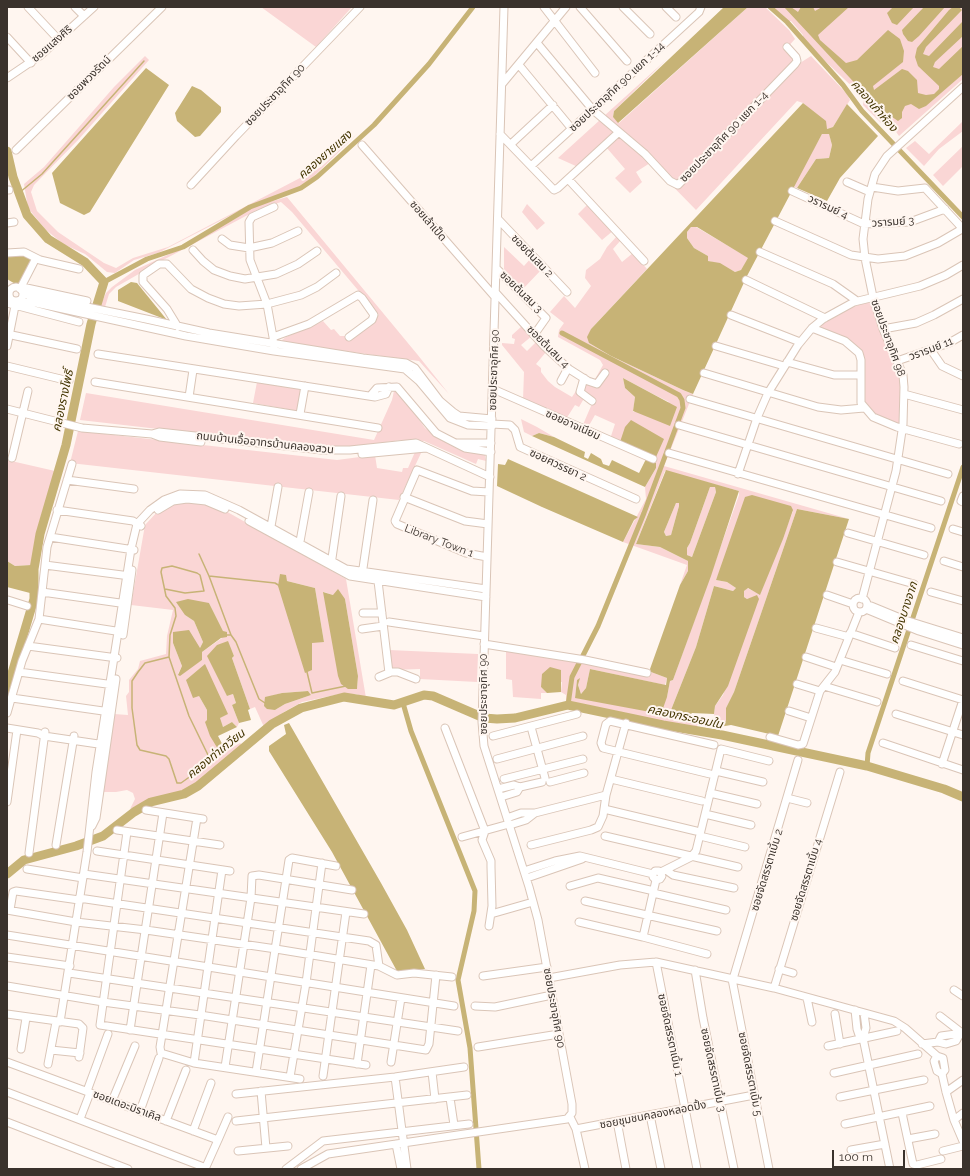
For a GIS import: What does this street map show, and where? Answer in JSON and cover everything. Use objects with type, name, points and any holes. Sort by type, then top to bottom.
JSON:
[{"type":"street","points":[[28,7],[58,39]]},
{"type":"street","points":[[75,7],[84,16]]},
{"type":"street","name":"ซอยแสงศิริ","points":[[7,78],[31,63],[94,7]]},
{"type":"street","name":"ซอยพวงรัตน์","points":[[16,150],[162,7]]},
{"type":"street","name":"ซอยประชาอุทิศ 90","points":[[191,185],[360,7]]},
{"type":"street","name":"ซอยประชาอุทิศ 90","points":[[504,7],[495,295],[494,389],[489,492],[482,722],[484,746],[526,875],[533,902],[547,967],[558,1034],[572,1104],[572,1113],[570,1117]]},
{"type":"street","points":[[544,7],[595,73]]},
{"type":"street","points":[[502,84],[566,7]]},
{"type":"street","points":[[580,7],[627,61]]},
{"type":"street","points":[[623,7],[650,34]]},
{"type":"street","points":[[666,7],[676,17]]},
{"type":"street","name":"ซอยประชาอุทิศ 90 แยก 1-14","points":[[531,166],[700,12],[701,7]]},
{"type":"street","points":[[7,37],[31,63]]},
{"type":"street","name":"ซอยประชาอุทิศ 90 แยก 1-4","points":[[537,43],[593,110],[645,154],[670,181],[675,184],[680,184],[795,64],[797,61],[796,57],[787,47]]},
{"type":"street","points":[[519,65],[572,129]]},
{"type":"street","name":"ซอยประชาอุทิศ 98","points":[[865,604],[870,572],[898,459],[904,394],[903,375],[883,329],[873,297],[864,258],[864,224],[871,189],[881,164],[891,152],[906,141],[963,87]]},
{"type":"street","points":[[511,144],[552,106]]},
{"type":"street","points":[[500,134],[554,190],[619,132]]},
{"type":"street","name":"ซอยเล้าเป็ด","points":[[362,145],[495,295]]},
{"type":"street","points":[[568,179],[644,261]]},
{"type":"street","points":[[775,221],[851,255],[864,258],[894,258],[905,256],[938,243],[963,229],[924,187],[898,191],[871,189],[847,182]]},
{"type":"street","name":"วรารมย์ 4","points":[[792,191],[864,224]]},
{"type":"street","points":[[274,207],[250,219],[249,248],[250,260],[267,304],[274,344]]},
{"type":"street","name":"วรารมย์ 3","points":[[864,224],[910,222],[929,217],[944,209]]},
{"type":"street","name":"ซอยต้นสน 2","points":[[498,219],[567,292]]},
{"type":"street","points":[[222,239],[230,245],[249,248],[272,243],[298,231]]},
{"type":"street","points":[[193,250],[214,270],[237,278],[256,278],[276,274],[298,264],[317,251]]},
{"type":"street","points":[[7,253],[22,252],[36,258],[78,269]]},
{"type":"street","points":[[760,252],[833,284],[857,301]]},
{"type":"street","points":[[7,346],[8,334],[16,303],[23,297],[22,289],[36,258]]},
{"type":"street","points":[[178,327],[171,315],[151,292],[143,279],[143,276],[147,272],[164,263],[167,264],[191,289],[224,304],[239,306],[267,304],[301,295],[317,287],[336,273]]},
{"type":"street","points":[[738,474],[757,418],[768,393],[800,342],[812,328],[825,318],[857,301],[920,286],[946,275],[963,265]]},
{"type":"street","name":"ซอยต้นสน 3","points":[[497,269],[546,318],[534,335]]},
{"type":"street","points":[[746,280],[825,318]]},
{"type":"street","points":[[79,322],[16,303],[10,297],[9,290],[15,287],[22,289],[28,295],[178,327],[381,363],[400,361],[411,365],[421,374],[440,401],[459,416],[492,423]]},
{"type":"street","points":[[7,304],[36,303],[83,307],[111,319],[186,336],[274,344],[358,295],[362,298],[374,315],[372,320],[349,337]]},
{"type":"street","name":"ซอยต้นสน 4","points":[[495,295],[568,368],[597,384],[605,373]]},
{"type":"street","points":[[883,329],[916,323],[963,299]]},
{"type":"street","points":[[731,316],[800,342]]},
{"type":"street","points":[[812,328],[845,341],[853,346],[859,353],[861,403],[873,417],[902,428],[958,444]]},
{"type":"street","points":[[8,334],[77,349]]},
{"type":"street","name":"วรารมย์ 11","points":[[897,361],[962,338]]},
{"type":"street","points":[[716,346],[834,376],[860,375]]},
{"type":"street","points":[[931,350],[937,361],[942,366],[963,376]]},
{"type":"street","points":[[98,354],[193,370],[379,397],[386,394],[389,387],[397,387],[423,420],[436,433],[465,448],[491,452]]},
{"type":"street","points":[[7,366],[69,381]]},
{"type":"street","points":[[561,381],[568,368]]},
{"type":"street","points":[[189,397],[193,370]]},
{"type":"street","points":[[704,373],[768,393],[829,409],[864,408]]},
{"type":"street","points":[[584,378],[580,392],[592,401]]},
{"type":"street","points":[[95,382],[300,414],[378,428]]},
{"type":"street","points":[[300,414],[305,386]]},
{"type":"street","name":"ซอยอาจเนียม","points":[[494,389],[653,459]]},
{"type":"street","points":[[12,458],[28,391]]},
{"type":"street","points":[[904,394],[963,410]]},
{"type":"street","points":[[690,399],[948,474]]},
{"type":"street","name":"ถนนบ้านเอื้ออาทรบ้านคลองสวน","points":[[7,409],[82,428],[152,434],[160,438],[239,443],[343,455],[426,448],[490,477]]},
{"type":"street","name":"ซอยศวรรยา 2","points":[[492,423],[510,425],[515,430],[520,447],[636,500]]},
{"type":"street","points":[[679,425],[747,446],[941,501]]},
{"type":"street","points":[[457,443],[491,443]]},
{"type":"street","points":[[669,453],[931,528]]},
{"type":"street","points":[[7,713],[19,672],[39,619],[45,565],[50,537],[72,464]]},
{"type":"street","points":[[488,524],[465,520],[404,497],[416,471],[418,470],[472,491],[489,492]]},
{"type":"street","points":[[67,480],[134,489]]},
{"type":"street","points":[[271,530],[278,487]]},
{"type":"street","points":[[299,546],[309,492]]},
{"type":"street","points":[[48,1064],[65,996],[109,712],[124,604],[133,549],[139,525],[155,508],[170,497],[180,494],[205,495],[219,500],[331,564],[378,581],[426,585]]},
{"type":"street","points":[[331,564],[341,496]]},
{"type":"street","points":[[963,496],[961,501],[963,502]]},
{"type":"street","name":"Library Town 1","points":[[404,497],[395,521],[397,524],[466,554],[487,557]]},
{"type":"street","points":[[362,575],[373,500]]},
{"type":"street","points":[[57,510],[133,521],[139,525]]},
{"type":"street","points":[[953,529],[963,532]]},
{"type":"street","points":[[848,533],[924,555]]},
{"type":"street","points":[[50,537],[133,549]]},
{"type":"street","points":[[944,561],[963,567]]},
{"type":"street","points":[[837,562],[914,584]]},
{"type":"street","points":[[45,565],[129,576]]},
{"type":"street","points":[[362,575],[486,593]]},
{"type":"street","points":[[378,581],[382,613],[386,624],[389,673]]},
{"type":"street","points":[[11,592],[8,601],[27,606]]},
{"type":"street","points":[[42,592],[124,604]]},
{"type":"street","points":[[932,592],[963,601]]},
{"type":"street","points":[[827,595],[853,604]]},
{"type":"street","points":[[853,604],[856,599],[904,622],[963,645]]},
{"type":"street","points":[[853,604],[854,609],[859,612]]},
{"type":"street","points":[[770,737],[800,745],[805,741],[811,718],[822,689],[833,675],[859,612],[865,604]]},
{"type":"street","points":[[363,613],[382,613]]},
{"type":"street","points":[[39,619],[121,632]]},
{"type":"street","points":[[362,629],[386,624],[484,636]]},
{"type":"street","points":[[816,628],[849,635],[895,648]]},
{"type":"street","points":[[920,628],[963,638]]},
{"type":"street","points":[[484,644],[584,660],[646,673]]},
{"type":"street","points":[[910,645],[963,661]]},
{"type":"street","points":[[28,646],[117,658]]},
{"type":"street","points":[[806,657],[836,667]]},
{"type":"street","points":[[840,660],[887,674]]},
{"type":"street","points":[[19,672],[113,685]]},
{"type":"street","points":[[379,677],[389,673],[398,672],[416,679]]},
{"type":"street","points":[[903,681],[963,700],[942,764]]},
{"type":"street","points":[[797,684],[877,702]]},
{"type":"street","points":[[12,698],[109,712]]},
{"type":"street","points":[[789,712],[811,718]]},
{"type":"street","points":[[493,736],[577,714]]},
{"type":"street","points":[[896,714],[963,735]]},
{"type":"street","points":[[714,745],[626,723],[607,722],[601,743],[602,747],[618,752],[763,782]]},
{"type":"street","points":[[531,845],[598,827],[601,823],[606,795],[626,723]]},
{"type":"street","points":[[531,727],[546,781]]},
{"type":"street","points":[[7,728],[104,743]]},
{"type":"street","points":[[445,728],[485,831],[482,840],[491,861],[491,914],[489,926]]},
{"type":"street","points":[[7,798],[9,769],[18,730]]},
{"type":"street","points":[[29,852],[42,734]]},
{"type":"street","points":[[497,759],[583,736]]},
{"type":"street","points":[[56,845],[73,738]]},
{"type":"street","points":[[883,743],[963,770]]},
{"type":"street","points":[[526,875],[576,856],[661,878],[664,871],[691,857],[696,851],[698,833],[705,814],[713,772],[721,749],[769,760]]},
{"type":"street","points":[[504,779],[583,759]]},
{"type":"street","name":"ซอยจัดสรรตาเบิ้ม 2","points":[[733,979],[788,798],[798,760]]},
{"type":"street","name":"ซอยจัดสรรตาเบิ้ม 4","points":[[774,988],[840,772]]},
{"type":"street","points":[[498,789],[514,785],[520,787],[584,773]]},
{"type":"street","points":[[611,779],[702,801]]},
{"type":"street","points":[[501,797],[517,792],[520,787]]},
{"type":"street","points":[[710,794],[756,804]]},
{"type":"street","points":[[462,837],[485,831],[509,822],[526,820],[535,813],[606,795]]},
{"type":"street","points":[[788,798],[807,803]]},
{"type":"street","points":[[604,809],[698,833],[745,847]]},
{"type":"street","points":[[146,810],[200,818],[193,841],[183,912],[160,1047],[161,1052],[194,1063],[300,1079]]},
{"type":"street","points":[[130,1030],[164,813]]},
{"type":"street","points":[[705,814],[751,825]]},
{"type":"street","points":[[117,830],[220,845]]},
{"type":"street","points":[[127,832],[100,1025],[366,1065]]},
{"type":"street","points":[[605,836],[738,867]]},
{"type":"street","points":[[97,851],[230,871]]},
{"type":"street","points":[[256,1072],[290,858],[336,866]]},
{"type":"street","points":[[290,1077],[306,983],[322,863]]},
{"type":"street","points":[[28,869],[186,888],[364,914]]},
{"type":"street","points":[[194,1063],[222,870]]},
{"type":"street","points":[[664,871],[673,875],[734,888]]},
{"type":"street","points":[[225,1067],[251,898],[252,876],[259,875],[352,890]]},
{"type":"street","points":[[643,937],[655,877]]},
{"type":"street","points":[[570,886],[598,878],[726,910]]},
{"type":"street","points":[[379,966],[376,945],[373,943],[279,926],[16,890],[13,892],[9,910],[76,922],[211,939],[379,966],[397,975],[414,973],[452,977]]},
{"type":"street","points":[[585,901],[717,932]]},
{"type":"street","points":[[491,914],[533,902]]},
{"type":"street","points":[[323,1076],[346,912]]},
{"type":"street","points":[[579,922],[707,954]]},
{"type":"street","points":[[7,935],[141,958],[271,976],[306,983],[454,1006]]},
{"type":"street","points":[[7,957],[69,970],[106,980],[204,992],[458,1031]]},
{"type":"street","points":[[549,978],[620,965],[656,962],[774,988],[864,1012],[900,1024],[937,1056],[943,1058],[945,1070],[942,1074],[946,1092],[954,1120],[963,1141]]},
{"type":"street","name":"ซอยจัดสรรตาเบิ้ม 1","points":[[656,962],[697,1169]]},
{"type":"street","points":[[357,1064],[365,1017],[371,965]]},
{"type":"street","points":[[484,976],[547,967]]},
{"type":"street","points":[[779,969],[793,973]]},
{"type":"street","name":"ซอยจัดสรรตาเบิ้ม 3","points":[[695,970],[734,1169]]},
{"type":"street","points":[[7,986],[103,1002],[200,1015],[426,1050],[429,1044],[436,975]]},
{"type":"street","name":"ซอยจัดสรรตาเบิ้ม 5","points":[[733,979],[769,1169]]},
{"type":"street","points":[[954,990],[963,996]]},
{"type":"street","points":[[475,1006],[495,1007],[552,995]]},
{"type":"street","points":[[391,1062],[401,998]]},
{"type":"street","points":[[807,998],[812,1022]]},
{"type":"street","points":[[855,1010],[859,1035],[863,1039]]},
{"type":"street","points":[[864,1012],[866,1028],[863,1039],[890,1169]]},
{"type":"street","points":[[7,1014],[26,1018],[74,1023],[82,1026],[80,1055],[51,1050]]},
{"type":"street","points":[[835,1014],[840,1044]]},
{"type":"street","points":[[940,1016],[962,1033]]},
{"type":"street","points":[[21,1049],[26,1018]]},
{"type":"street","points":[[828,1046],[897,1031]]},
{"type":"street","points":[[922,1044],[938,1042],[941,1036],[953,1033],[962,1033]]},
{"type":"street","points":[[80,1119],[108,1034]]},
{"type":"street","points":[[478,1047],[558,1034]]},
{"type":"street","points":[[112,1101],[135,1046]]},
{"type":"street","points":[[834,1073],[918,1054]]},
{"type":"street","points":[[140,1111],[159,1058]]},
{"type":"street","name":"ซอยเดอะมิราเคิล","points":[[7,1062],[218,1140]]},
{"type":"street","points":[[236,1094],[395,1077],[464,1067]]},
{"type":"street","points":[[166,1121],[186,1070]]},
{"type":"street","points":[[432,1072],[435,1099]]},
{"type":"street","points":[[395,1077],[401,1131],[401,1169]]},
{"type":"street","points":[[840,1097],[924,1080]]},
{"type":"street","points":[[946,1092],[963,1080]]},
{"type":"street","points":[[193,1131],[210,1083]]},
{"type":"street","points":[[261,1091],[266,1148]]},
{"type":"street","points":[[7,1092],[203,1167],[218,1140],[228,1117]]},
{"type":"street","points":[[236,1121],[467,1095]]},
{"type":"street","name":"ซอยชุมชนคลองหลอดปิ้ง","points":[[576,1129],[754,1095]]},
{"type":"street","points":[[450,1098],[454,1125]]},
{"type":"street","points":[[845,1124],[930,1106]]},
{"type":"street","points":[[902,1112],[914,1165],[941,1159]]},
{"type":"street","points":[[954,1120],[963,1113]]},
{"type":"street","points":[[650,1115],[661,1169]]},
{"type":"street","points":[[301,1169],[309,1166],[328,1154],[471,1134],[567,1119],[570,1117],[576,1129],[585,1169]]},
{"type":"street","points":[[617,1121],[626,1169]]},
{"type":"street","points":[[7,1122],[128,1169]]},
{"type":"street","points":[[286,1169],[323,1141],[469,1124]]},
{"type":"street","points":[[908,1139],[935,1134]]},
{"type":"street","points":[[400,1143],[408,1169]]},
{"type":"street","points":[[851,1150],[885,1144]]},
{"type":"street","points":[[238,1151],[288,1146]]},
{"type":"street","points":[[943,1151],[963,1146]]},
{"type":"shaded area","points":[[261,7],[352,7],[316,47]]},
{"type":"shaded area","points":[[748,7],[765,7],[789,30],[795,39],[785,50],[800,63],[811,56],[847,94],[850,100],[833,127],[827,129],[803,103],[797,101],[696,210],[650,163],[636,172],[642,182],[630,193],[615,178],[625,169],[606,147],[620,136],[604,116],[667,59],[614,111],[613,117],[619,123]]},
{"type":"shaded area","points":[[773,7],[963,7],[963,79],[899,136],[890,123],[884,118],[881,123],[863,105],[864,98],[803,40],[803,35],[791,21],[788,21]]},
{"type":"shaded area","points":[[145,56],[149,60],[79,139],[34,185],[31,192],[37,211],[58,232],[104,263],[116,268],[133,258],[168,247],[321,167],[358,133],[308,182],[299,187],[247,207],[158,253],[134,260],[115,273],[107,272],[85,254],[63,244],[45,229],[28,208],[24,184],[44,167],[114,87]]},
{"type":"shaded area","points":[[601,119],[616,132],[578,167],[558,158]]},
{"type":"shaded area","points":[[963,121],[963,131],[939,149],[924,166],[906,148],[915,141],[929,154]]},
{"type":"shaded area","points":[[829,133],[832,145],[829,158],[816,159],[797,188],[793,186],[822,134]]},
{"type":"shaded area","points":[[963,146],[963,166],[943,186],[933,175]]},
{"type":"shaded area","points":[[287,197],[449,394],[419,361],[284,343],[282,340],[286,337],[323,321],[331,330],[334,329],[340,336],[346,336],[349,340],[379,315],[292,212],[281,202],[257,210],[116,287],[109,294],[105,307],[100,306],[106,293],[135,270],[176,251],[255,206]]},
{"type":"shaded area","points":[[589,203],[614,230],[602,240],[578,214]]},
{"type":"shaded area","points":[[527,204],[545,223],[537,230],[522,212]]},
{"type":"shaded area","points":[[691,227],[696,227],[749,258],[741,270],[735,272],[720,264],[708,261],[708,256],[694,248],[687,238],[687,232]]},
{"type":"shaded area","points":[[617,236],[621,240],[613,249],[622,262],[633,253],[647,269],[591,329],[589,343],[611,356],[693,394],[664,466],[849,519],[797,509],[734,692],[726,708],[726,722],[716,720],[714,714],[715,706],[723,695],[757,596],[747,599],[744,597],[744,591],[747,588],[760,594],[793,511],[726,557],[716,580],[727,582],[736,588],[733,591],[714,586],[696,647],[669,715],[674,721],[685,722],[693,720],[696,715],[700,716],[696,728],[571,704],[566,701],[566,695],[561,692],[562,682],[541,687],[547,693],[541,693],[541,699],[513,697],[512,680],[506,679],[506,648],[651,672],[667,678],[665,685],[590,669],[586,688],[581,694],[578,685],[579,679],[577,680],[575,698],[667,697],[670,681],[673,680],[739,495],[739,491],[665,471],[636,544],[660,547],[688,561],[688,571],[680,585],[687,565],[623,542],[646,499],[645,487],[656,468],[655,459],[610,439],[615,424],[595,415],[587,429],[582,427],[594,399],[586,395],[579,407],[575,405],[566,419],[523,400],[524,372],[502,345],[502,343],[514,344],[515,339],[512,338],[512,335],[522,326],[532,336],[521,345],[527,351],[537,341],[546,352],[536,364],[541,368],[541,372],[555,387],[572,397],[578,388],[579,378],[594,381],[603,365],[600,360],[558,337],[559,330],[564,323],[550,312],[564,296],[575,308],[591,286],[585,278],[586,270],[600,259],[607,247]],"holes":[[[623,378],[669,402],[633,412],[635,397],[625,388]]]},
{"type":"shaded area","points":[[504,247],[524,266],[531,258],[542,269],[522,290],[504,270]]},
{"type":"shaded area","points":[[869,300],[888,351],[899,374],[902,404],[900,426],[874,415],[864,404],[861,352],[818,327],[830,318]]},
{"type":"shaded area","points":[[257,382],[302,389],[298,411],[253,403]]},
{"type":"shaded area","points":[[394,391],[399,391],[425,428],[440,439],[485,455],[486,461],[478,459],[476,464],[424,441],[402,440],[333,449],[80,420],[86,393],[374,440],[392,400]]},
{"type":"shaded area","points":[[521,419],[554,437],[539,433],[532,436],[524,432]]},
{"type":"shaded area","points":[[78,431],[337,460],[375,455],[377,468],[402,472],[403,468],[408,468],[415,452],[422,451],[399,500],[70,463]]},
{"type":"shaded area","points":[[7,460],[55,471],[39,523],[31,565],[15,566],[7,561]]},
{"type":"shaded area","points":[[715,486],[716,492],[692,557],[687,555],[687,548],[710,487]]},
{"type":"shaded area","points":[[182,501],[215,505],[346,579],[366,698],[356,694],[340,694],[302,702],[284,712],[264,727],[255,707],[250,709],[232,658],[234,656],[227,641],[227,696],[233,694],[236,703],[232,705],[239,723],[237,727],[232,722],[223,727],[219,718],[227,714],[199,696],[207,710],[207,720],[221,754],[240,743],[244,746],[221,764],[217,765],[190,788],[180,792],[152,798],[130,809],[135,799],[133,793],[127,790],[102,792],[114,714],[128,715],[126,696],[129,692],[129,680],[138,669],[140,661],[166,654],[167,636],[173,610],[131,605],[145,525],[158,511]],"holes":[[[280,574],[287,581],[315,588],[324,642],[312,642],[312,670]],[[324,592],[345,599],[358,676],[357,689]],[[209,603],[223,631],[222,638],[202,652],[202,660],[178,674],[182,666],[173,643],[200,648],[203,642],[194,621],[185,615]],[[308,691],[311,695],[285,704],[275,710],[265,698],[282,693]]]},
{"type":"shaded area","points":[[676,503],[680,503],[671,535],[666,536],[664,532]]},
{"type":"shaded area","points":[[389,650],[478,654],[477,682],[420,679],[420,669],[392,670]]},
{"type":"water","points":[[724,7],[748,7],[618,123],[613,117],[614,111]]},
{"type":"water","points":[[784,7],[791,7],[798,12],[801,7],[813,7],[815,11],[822,7],[849,7],[818,35],[820,40],[846,63],[857,60],[888,30],[900,39],[904,51],[903,62],[873,86],[874,90],[902,69],[908,71],[917,80],[918,93],[926,95],[934,94],[939,89],[939,86],[918,66],[915,57],[917,48],[949,10],[953,7],[959,7],[962,10],[926,47],[923,54],[929,56],[963,21],[963,36],[935,62],[933,67],[939,69],[963,46],[963,74],[926,106],[919,109],[911,104],[905,106],[902,112],[902,118],[898,121],[876,106]]},
{"type":"water","points":[[893,7],[914,7],[897,25],[892,23],[887,13]]},
{"type":"water","points":[[924,7],[945,7],[919,36],[912,42],[908,41],[902,30]]},
{"type":"water","points":[[146,68],[169,85],[90,212],[84,215],[60,203],[52,173]]},
{"type":"water","points":[[192,86],[201,90],[221,107],[221,112],[200,136],[195,137],[177,121],[175,113]]},
{"type":"water","points":[[803,103],[826,121],[827,129],[833,127],[847,104],[878,136],[840,178],[827,201],[797,188],[816,159],[829,158],[832,145],[829,134],[822,134],[747,276],[693,394],[611,356],[589,343],[587,337],[591,329]],"holes":[[[691,227],[697,227],[748,258],[741,270],[735,272],[720,263],[708,261],[708,256],[694,248],[687,238],[687,232]]]},
{"type":"water","points":[[7,256],[28,256],[31,261],[20,283],[17,285],[7,279]]},
{"type":"water","points":[[131,282],[137,283],[167,320],[118,301],[118,290]]},
{"type":"water","points":[[623,378],[677,407],[670,426],[633,411],[635,397],[625,388]]},
{"type":"water","points":[[631,420],[664,439],[656,457],[620,442],[625,427]]},
{"type":"water","points":[[539,433],[554,437],[585,452],[584,457],[588,459],[591,453],[601,459],[603,464],[609,466],[612,460],[639,473],[646,459],[656,463],[656,468],[645,487],[532,436]]},
{"type":"water","points":[[508,459],[638,517],[634,520],[623,542],[542,507],[497,486],[498,464],[505,465]]},
{"type":"water","points":[[666,470],[739,491],[711,576],[673,680],[670,681],[667,697],[661,714],[575,698],[577,680],[580,678],[578,685],[581,694],[586,688],[590,669],[666,685],[667,678],[651,672],[650,669],[680,585],[688,571],[688,561],[660,547],[636,544]],"holes":[[[710,487],[715,487],[716,492],[692,557],[687,555],[687,548]],[[676,503],[679,503],[679,506],[671,535],[666,536],[664,532]]]},
{"type":"water","points":[[752,495],[791,506],[793,510],[760,595],[748,588],[744,591],[744,597],[747,599],[757,595],[759,599],[728,686],[715,706],[714,714],[692,713],[687,718],[669,715],[696,647],[714,586],[733,591],[736,588],[727,582],[716,580],[745,497]]},
{"type":"water","points":[[797,509],[849,519],[778,736],[731,725],[713,728],[703,724],[703,718],[707,718],[707,722],[712,723],[726,721],[726,708],[734,692]]},
{"type":"water","points":[[7,561],[15,566],[31,565],[30,593],[7,587]]},
{"type":"water","points":[[280,574],[286,575],[287,581],[315,588],[324,642],[312,643],[312,670],[305,673],[278,586]]},
{"type":"water","points":[[338,589],[345,599],[358,676],[357,689],[348,689],[341,684],[338,676],[323,592],[333,595]]},
{"type":"water","points":[[188,599],[209,603],[223,631],[227,632],[227,637],[221,638],[202,652],[202,660],[180,676],[178,675],[182,666],[173,643],[173,632],[189,630],[200,648],[203,642],[194,621],[185,615],[176,602]]},
{"type":"water","points":[[228,641],[234,656],[232,658],[250,709],[248,710],[251,720],[239,723],[232,705],[236,703],[233,694],[227,696],[207,656],[217,645]]},
{"type":"water","points":[[205,664],[228,714],[220,718],[223,727],[232,722],[237,727],[218,736],[226,751],[221,754],[210,736],[205,722],[207,720],[207,710],[199,696],[193,698],[186,680]]},
{"type":"water","points":[[550,667],[561,670],[561,692],[547,693],[541,687],[542,674]]},
{"type":"water","points":[[308,691],[311,695],[285,704],[275,710],[267,709],[264,706],[265,697],[282,693]]},
{"type":"water","points":[[289,723],[407,930],[425,969],[398,973],[332,852],[269,751],[269,746],[286,734],[284,725]]},
{"type":"waterway","name":"คลองยายแสง","points":[[104,282],[147,259],[183,247],[250,207],[301,188],[317,177],[374,125],[429,64],[473,7]]},
{"type":"waterway","name":"คลองเก้าห้อง","points":[[770,7],[787,22],[843,85],[862,111],[963,217]]},
{"type":"waterway","points":[[19,193],[42,174],[144,61]]},
{"type":"waterway","name":"คลองรางโพธิ์","points":[[7,151],[13,177],[27,215],[48,239],[85,262],[104,282],[91,324],[66,445],[40,534],[34,569],[34,599],[7,690]]},
{"type":"waterway","points":[[562,333],[679,395],[682,400],[683,408],[644,513],[598,626],[572,677],[568,705]]},
{"type":"waterway","name":"คลองบางจาก","points":[[867,766],[868,753],[963,467]]},
{"type":"waterway","points":[[199,554],[209,576]]},
{"type":"waterway","name":"คลองท่าเกวียน","points":[[165,589],[185,593],[204,591],[200,575],[197,573],[172,566],[162,568],[161,572],[166,596],[175,608],[176,616],[170,635],[169,657],[189,716],[209,757],[209,763],[181,783],[177,783],[169,759],[166,756],[140,750],[137,745],[132,708],[132,681],[138,672],[145,663],[169,657]]},
{"type":"waterway","points":[[231,635],[209,576],[275,583],[280,586]]},
{"type":"waterway","points":[[226,635],[231,635],[236,642],[259,699],[265,703]]},
{"type":"waterway","points":[[307,672],[312,693]]},
{"type":"waterway","points":[[312,693],[346,686]]},
{"type":"waterway","name":"คลองกระออมใน","points":[[7,874],[24,860],[76,846],[103,836],[134,812],[151,802],[184,794],[198,786],[272,724],[301,708],[344,697],[394,705],[424,695],[433,696],[484,718],[497,719],[515,718],[568,705],[663,725],[722,735],[867,766],[944,789],[963,797]]},
{"type":"waterway","points":[[403,703],[411,731],[475,891],[474,911],[458,980],[470,1048],[479,1169]]}]
